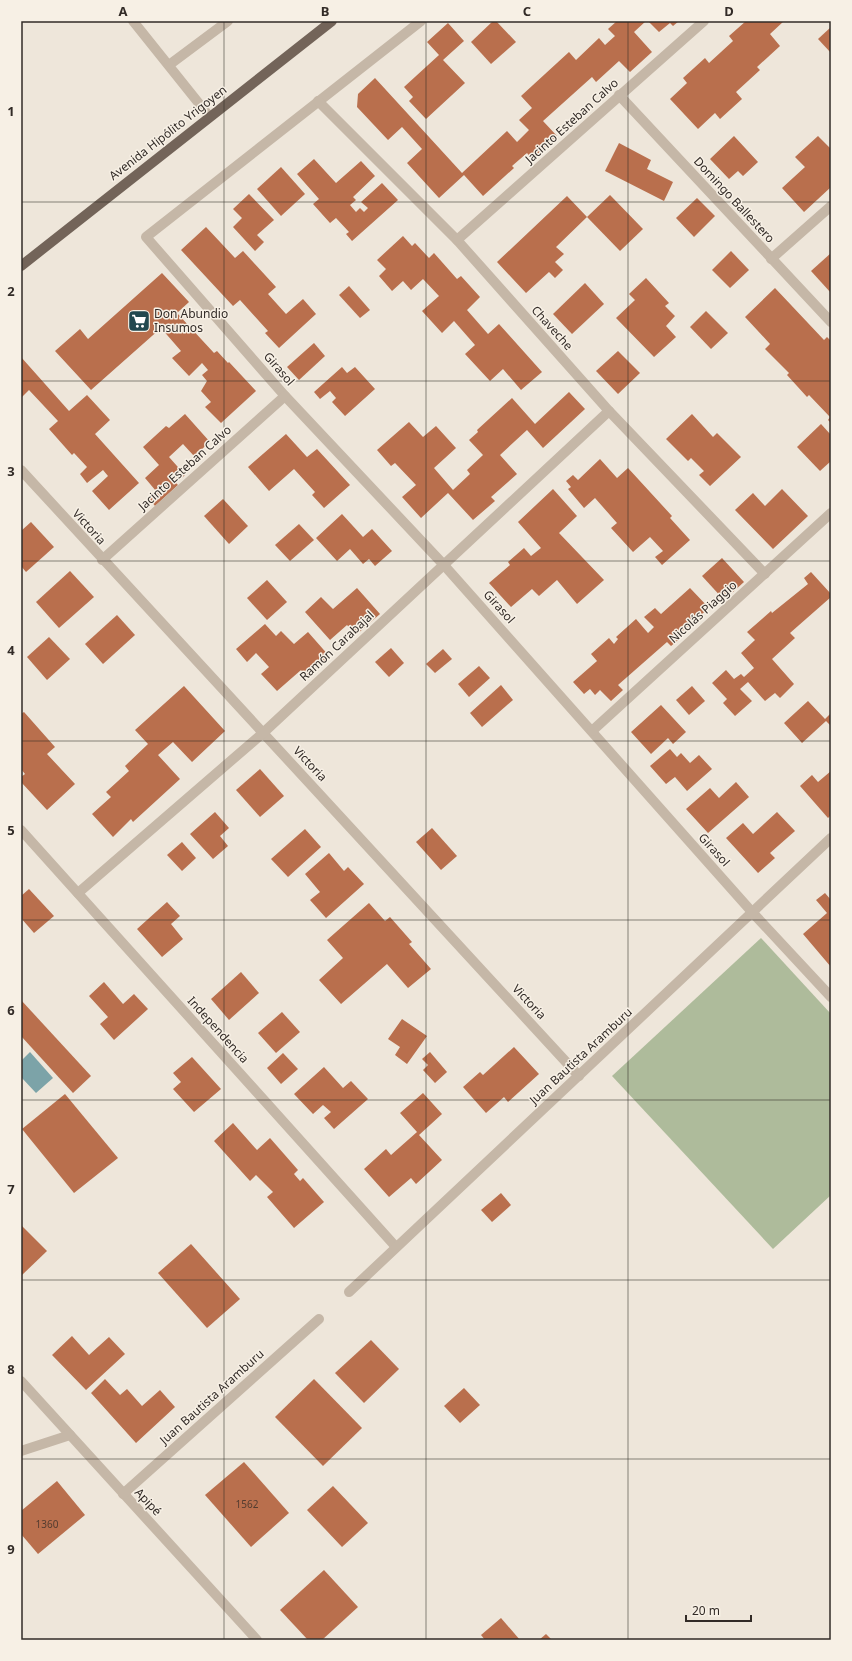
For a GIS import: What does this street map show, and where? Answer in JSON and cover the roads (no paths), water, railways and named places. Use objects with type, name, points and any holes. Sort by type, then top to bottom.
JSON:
[{"type":"main road","name":"Avenida Hipólito Yrigoyen","points":[[21,266],[209,116],[332,21]]},
{"type":"street","points":[[133,21],[209,116]]},
{"type":"street","points":[[169,65],[228,21]]},
{"type":"street","points":[[318,101],[421,21]]},
{"type":"street","name":"Jacinto Esteban Calvo","points":[[457,240],[704,21]]},
{"type":"street","name":"Domingo Ballestero","points":[[619,95],[831,322]]},
{"type":"street","name":"Girasol","points":[[318,101],[146,237],[285,396],[443,564],[752,912],[831,997]]},
{"type":"street","name":"Chaveche","points":[[318,101],[457,240],[609,411],[765,574]]},
{"type":"street","points":[[771,259],[831,206]]},
{"type":"street","name":"Jacinto Esteban Calvo","points":[[102,560],[285,396]]},
{"type":"street","name":"Ramón Carabajal","points":[[78,893],[263,733],[609,411]]},
{"type":"street","name":"Victoria","points":[[21,470],[102,560],[579,1076]]},
{"type":"street","name":"Nicolás Piaggio","points":[[592,731],[831,513]]},
{"type":"street","name":"Independencia","points":[[21,830],[396,1247]]},
{"type":"street","name":"Juan Bautista Aramburu","points":[[349,1292],[831,838]]},
{"type":"street","name":"Juan Bautista Aramburu","points":[[123,1494],[319,1319]]},
{"type":"street","name":"Apipé","points":[[21,1381],[257,1640]]},
{"type":"street","points":[[21,1451],[70,1436]]},
{"type":"water","points":[[30,1052],[53,1078],[36,1093],[21,1077],[21,1061]]},
{"type":"place","name":"Don Abundio Insumos","points":[[139,321]]}]
